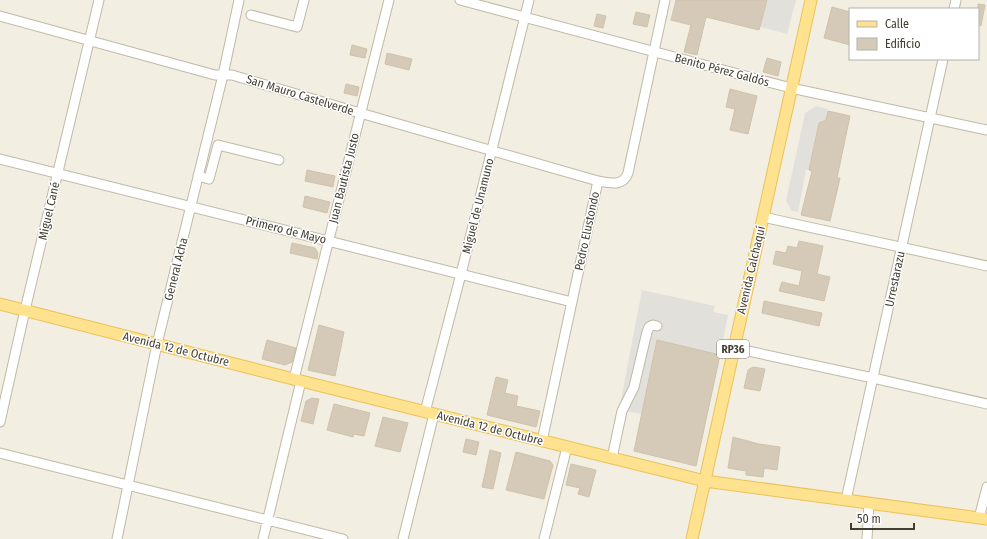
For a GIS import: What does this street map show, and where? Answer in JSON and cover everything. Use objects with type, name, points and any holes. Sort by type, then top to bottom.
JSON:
[{"type":"main road","name":"Avenida Calchaquí","points":[[692,539],[811,0]]},
{"type":"main road","name":"Avenida 12 de Octubre","points":[[0,304],[297,380],[705,481],[983,519]]},
{"type":"street","name":"Miguel Cané","points":[[0,422],[25,310],[99,0]]},
{"type":"street","name":"General Acha","points":[[116,539],[158,344],[240,0]]},
{"type":"street","points":[[250,15],[297,27],[304,0]]},
{"type":"street","name":"Juan Bautista Justo","points":[[263,539],[329,241],[389,0]]},
{"type":"street","name":"Benito Pérez Galdós","points":[[460,0],[791,88],[987,130]]},
{"type":"street","name":"Miguel de Unamuno","points":[[403,539],[461,274],[529,0]]},
{"type":"street","name":"Pedro Elustondo","points":[[542,440],[598,181],[619,183],[626,177],[665,0]]},
{"type":"street","name":"San Mauro Castelverde","points":[[0,16],[215,75],[232,75],[598,181]]},
{"type":"street","name":"Urrestarazu","points":[[846,500],[943,60]]},
{"type":"street","points":[[198,176],[210,179],[218,145],[279,160]]},
{"type":"street","name":"Primero de Mayo","points":[[0,159],[572,302]]},
{"type":"street","points":[[763,217],[987,266]]},
{"type":"street","points":[[612,458],[622,411],[634,387],[647,332],[649,327],[652,325],[657,326]]},
{"type":"street","points":[[734,348],[987,404]]},
{"type":"street","points":[[544,539],[567,447]]},
{"type":"street","points":[[0,453],[344,539]]},
{"type":"street","points":[[983,519],[987,487]]},
{"type":"street","points":[[867,539],[869,503]]},
{"type":"shaded area","points":[[764,0],[796,0],[787,34],[757,26]]},
{"type":"shaded area","points":[[816,106],[828,109],[825,123],[819,124],[809,170],[806,170],[798,212],[792,211],[786,201],[805,113]]},
{"type":"shaded area","points":[[642,290],[715,306],[713,312],[728,315],[720,355],[657,340],[642,414],[619,410]]},
{"type":"building","points":[[676,0],[767,0],[759,30],[706,17],[697,55],[684,52],[691,25],[671,20]]},
{"type":"building","points":[[978,4],[985,5],[981,26],[979,25]]},
{"type":"building","points":[[832,7],[849,12],[849,45],[824,38]]},
{"type":"building","points":[[636,12],[650,15],[647,27],[633,24]]},
{"type":"building","points":[[597,14],[606,16],[603,28],[594,26]]},
{"type":"building","points":[[352,45],[367,49],[365,58],[350,55]]},
{"type":"building","points":[[387,53],[412,59],[409,70],[385,64]]},
{"type":"building","points":[[767,58],[781,62],[778,76],[763,72]]},
{"type":"building","points":[[346,84],[359,87],[357,96],[344,93]]},
{"type":"building","points":[[730,89],[757,96],[748,134],[730,130],[735,109],[726,107]]},
{"type":"building","points":[[828,111],[850,116],[837,178],[840,178],[830,221],[801,215],[812,171],[809,170],[819,123],[826,120]]},
{"type":"building","points":[[307,170],[335,176],[333,187],[305,181]]},
{"type":"building","points":[[305,196],[330,202],[327,213],[303,207]]},
{"type":"building","points":[[799,241],[823,246],[817,274],[830,277],[824,301],[779,291],[782,282],[799,286],[802,271],[773,264],[776,251],[786,253],[788,246],[797,248]]},
{"type":"building","points":[[292,243],[315,248],[318,253],[317,259],[290,253]]},
{"type":"building","points":[[764,301],[822,313],[819,326],[762,313]]},
{"type":"building","points":[[319,325],[344,332],[335,376],[308,370]]},
{"type":"building","points":[[267,340],[296,348],[292,362],[285,365],[262,359]]},
{"type":"building","points":[[657,340],[720,355],[696,466],[634,451]]},
{"type":"building","points":[[753,367],[765,369],[760,391],[744,388],[748,370]]},
{"type":"building","points":[[496,377],[508,380],[505,393],[518,396],[516,406],[540,411],[536,427],[487,415]]},
{"type":"building","points":[[312,398],[319,399],[313,424],[301,421],[306,401]]},
{"type":"building","points":[[334,404],[370,413],[364,436],[354,434],[353,437],[327,430]]},
{"type":"building","points":[[383,417],[408,423],[400,452],[375,446]]},
{"type":"building","points":[[733,437],[759,444],[780,447],[777,470],[764,468],[763,477],[746,475],[746,471],[728,468]]},
{"type":"building","points":[[466,439],[479,442],[476,455],[463,452]]},
{"type":"building","points":[[490,450],[501,453],[493,489],[482,487]]},
{"type":"building","points":[[516,452],[550,461],[553,465],[544,499],[506,490]]},
{"type":"building","points":[[571,464],[596,470],[589,497],[578,494],[580,488],[566,485]]}]
